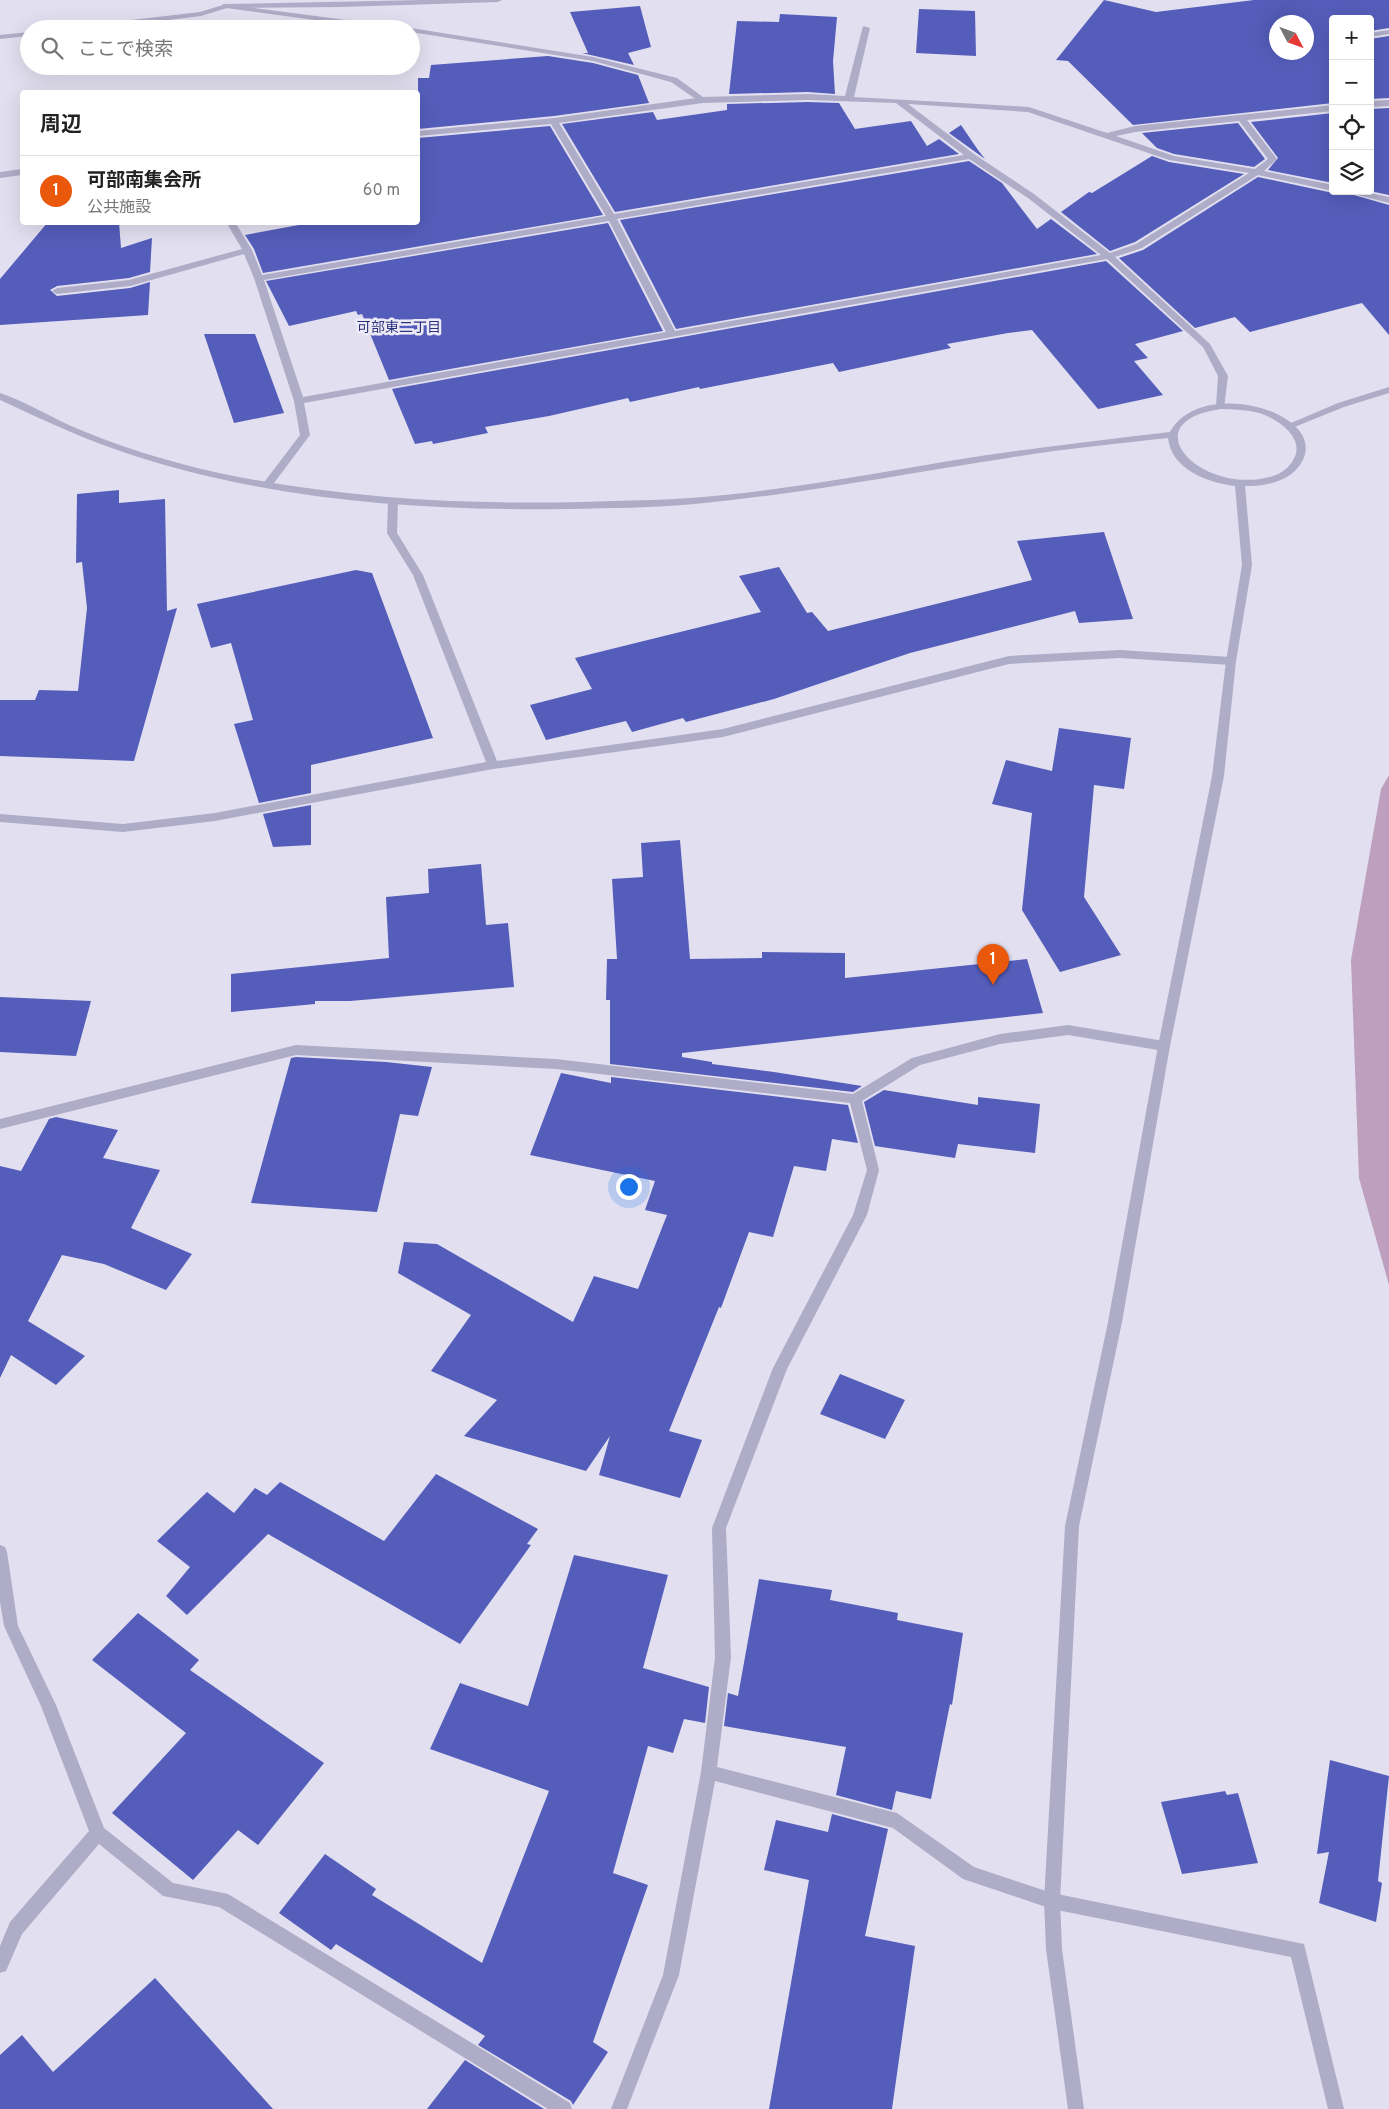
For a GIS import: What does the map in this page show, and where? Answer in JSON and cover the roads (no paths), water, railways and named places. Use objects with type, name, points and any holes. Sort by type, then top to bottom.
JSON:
[{"type":"street","points":[[150,20],[202,14],[226,6],[342,5],[498,0]]},
{"type":"street","points":[[226,6],[332,20]]},
{"type":"street","points":[[849,99],[866,28]]},
{"type":"street","points":[[420,31],[592,59],[674,80],[703,100]]},
{"type":"street","points":[[1374,34],[1389,32]]},
{"type":"street","points":[[0,37],[20,35]]},
{"type":"street","points":[[420,133],[554,120],[703,100],[808,97],[898,101],[1029,110],[1172,158],[1257,172],[1329,187]]},
{"type":"street","points":[[898,101],[971,156],[1031,196],[1109,256],[1207,346],[1223,376],[1221,406]]},
{"type":"street","points":[[1374,104],[1389,103]]},
{"type":"street","points":[[1106,136],[1135,129],[1329,108]]},
{"type":"street","points":[[299,401],[1109,256],[1139,246],[1257,172],[1273,159],[1241,118]]},
{"type":"street","points":[[554,120],[612,218],[671,333]]},
{"type":"street","points":[[259,278],[971,156]]},
{"type":"street","points":[[0,175],[20,172]]},
{"type":"street","points":[[1365,195],[1389,200]]},
{"type":"street","points":[[232,225],[247,250],[259,278],[299,401],[305,435],[266,485]]},
{"type":"street","points":[[57,291],[130,283],[247,250]]},
{"type":"street","points":[[1289,426],[1341,405],[1389,390]]},
{"type":"street","points":[[0,396],[37,416],[120,449],[194,470],[266,485],[393,502],[518,508],[701,501],[843,482],[1016,454],[1174,434]]},
{"type":"street","points":[[1221,406],[1242,406],[1280,418],[1294,430],[1301,442],[1302,456],[1295,468],[1281,477],[1262,482],[1240,484],[1204,475],[1189,466],[1179,456],[1174,445],[1174,434],[1179,424],[1190,415],[1204,409],[1221,406]]},
{"type":"street","points":[[1076,2109],[1054,1949],[1052,1901],[1072,1526],[1115,1322],[1164,1046],[1218,776],[1231,660],[1247,565],[1240,484]]},
{"type":"street","points":[[393,502],[392,533],[418,575],[493,765]]},
{"type":"street","points":[[0,818],[124,828],[215,817],[493,765],[723,733],[1008,660],[1120,654],[1231,660]]},
{"type":"street","points":[[0,1124],[296,1050],[556,1064],[855,1099],[916,1061],[1000,1039],[1068,1030],[1164,1046]]},
{"type":"street","points":[[619,2109],[671,1975],[709,1772],[723,1657],[719,1528],[780,1368],[860,1215],[873,1170],[855,1099]]},
{"type":"street","points":[[0,1552],[11,1626],[48,1704],[98,1833],[169,1890],[222,1900],[564,2109]]},
{"type":"street","points":[[709,1772],[897,1821],[969,1873],[1052,1901],[1298,1950],[1336,2109]]},
{"type":"street","points":[[0,1965],[16,1928],[98,1833]]},
{"type":"place","name":"可部南集会所","points":[[993,985]]},
{"type":"district","name":"可部東二丁目","points":[[399,327]]}]
